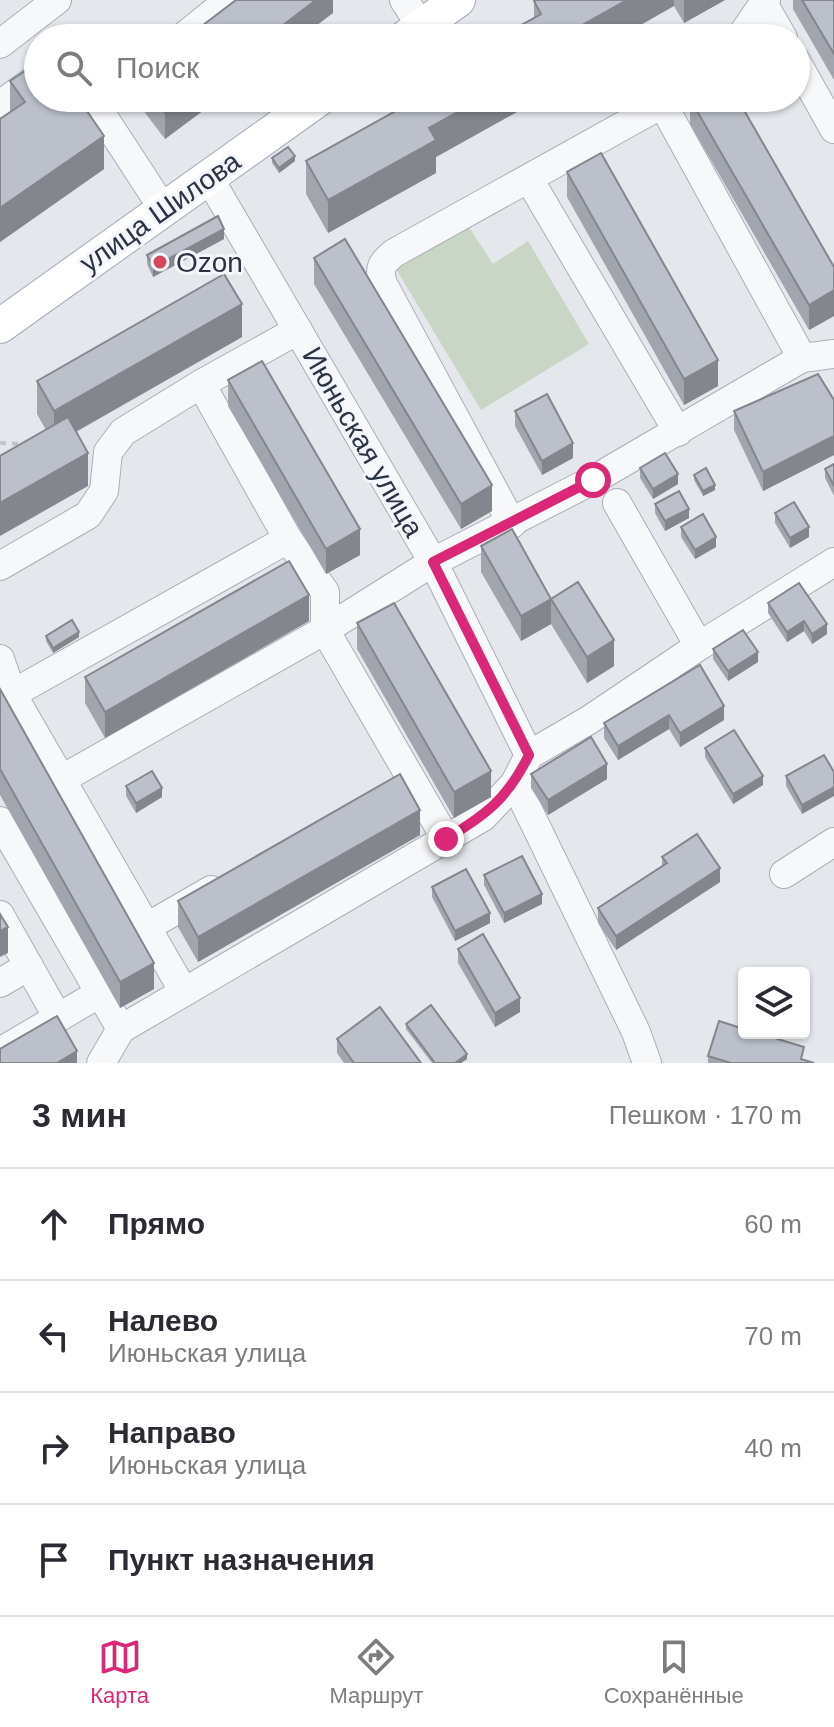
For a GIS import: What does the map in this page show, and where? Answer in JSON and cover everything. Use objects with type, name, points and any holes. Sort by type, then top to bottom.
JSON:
[{"type":"main road","points":[[410,21],[458,0]]},
{"type":"main road","name":"улица Шилова","points":[[0,326],[301,112]]},
{"type":"street","points":[[199,24],[229,0]]},
{"type":"street","points":[[749,24],[765,1]]},
{"type":"street","points":[[765,1],[776,24]]},
{"type":"street","points":[[0,44],[24,31]]},
{"type":"street","points":[[810,86],[834,129]]},
{"type":"street","points":[[0,105],[24,87]]},
{"type":"street","points":[[106,112],[164,210]]},
{"type":"street","points":[[512,524],[383,284],[380,274],[382,264],[394,253],[648,112]]},
{"type":"street","points":[[674,112],[802,358]]},
{"type":"street","name":"Июньская улица","points":[[209,178],[433,562],[529,755]]},
{"type":"street","points":[[529,179],[678,432]]},
{"type":"street","points":[[0,566],[88,515],[104,491],[108,452],[123,432],[298,330]]},
{"type":"street","points":[[62,779],[325,630],[433,562],[512,524],[678,432],[802,358],[834,354]]},
{"type":"street","points":[[201,384],[288,539],[325,592],[325,630],[446,839]]},
{"type":"street","points":[[617,503],[699,646]]},
{"type":"street","points":[[12,694],[288,539]]},
{"type":"street","points":[[101,1063],[121,1029],[483,817],[515,783],[529,755],[589,720],[699,646],[834,562]]},
{"type":"street","points":[[0,659],[12,694],[184,992]]},
{"type":"street","points":[[382,793],[410,777]]},
{"type":"street","points":[[515,783],[636,1032],[647,1063]]},
{"type":"street","points":[[0,821],[121,1029]]},
{"type":"street","points":[[784,874],[834,842]]},
{"type":"street","points":[[147,927],[230,879]]},
{"type":"street","points":[[0,915],[58,1018]]},
{"type":"street","points":[[0,983],[29,966]]},
{"type":"street","points":[[0,1052],[100,993]]},
{"type":"path","points":[[0,443],[32,445]]},
{"type":"green space","points":[[469,227],[493,264],[528,241],[589,344],[481,410],[396,269]]},
{"type":"building","points":[[236,0],[316,0],[284,24],[204,24]]},
{"type":"building","points":[[627,0],[584,24],[523,24],[541,14],[534,1]]},
{"type":"building","points":[[802,0],[834,0],[834,54]]},
{"type":"building","points":[[24,72],[24,101],[10,81]]},
{"type":"building","points":[[24,103],[24,112],[88,112],[104,136],[0,208],[0,119]]},
{"type":"building","points":[[394,112],[458,112],[429,128],[436,140],[328,200],[306,161]]},
{"type":"building","points":[[698,112],[745,112],[834,267],[834,290],[809,305]]},
{"type":"building","points":[[288,147],[295,156],[279,168],[272,158]]},
{"type":"building","points":[[601,153],[718,360],[684,379],[567,172]]},
{"type":"building","points":[[218,216],[224,229],[153,267],[147,255]]},
{"type":"building","points":[[345,239],[492,485],[461,504],[314,258]]},
{"type":"building","points":[[224,274],[242,304],[54,411],[37,381]]},
{"type":"building","points":[[262,361],[360,529],[326,549],[228,380]]},
{"type":"building","points":[[818,374],[834,400],[834,436],[763,472],[734,411]]},
{"type":"building","points":[[547,394],[573,443],[542,461],[515,411]]},
{"type":"building","points":[[68,417],[88,453],[0,503],[0,456]]},
{"type":"building","points":[[665,453],[678,474],[653,489],[640,468]]},
{"type":"building","points":[[834,464],[834,486],[825,469]]},
{"type":"building","points":[[706,468],[715,485],[703,491],[694,475]]},
{"type":"building","points":[[679,491],[689,509],[665,521],[655,504]]},
{"type":"building","points":[[794,502],[809,527],[790,538],[775,513]]},
{"type":"building","points":[[703,514],[716,537],[695,550],[681,527]]},
{"type":"building","points":[[512,529],[551,599],[521,616],[481,546]]},
{"type":"building","points":[[289,561],[309,595],[105,712],[85,677]]},
{"type":"building","points":[[578,582],[614,640],[587,657],[551,599]]},
{"type":"building","points":[[799,583],[827,624],[812,634],[804,621],[787,632],[768,603]]},
{"type":"building","points":[[394,603],[491,771],[454,792],[357,623]]},
{"type":"building","points":[[72,620],[79,632],[53,648],[46,636]]},
{"type":"building","points":[[743,630],[758,652],[728,671],[713,649]]},
{"type":"building","points":[[700,665],[724,706],[680,733],[669,715],[618,746],[604,723]]},
{"type":"building","points":[[0,689],[154,963],[120,982],[0,769]]},
{"type":"building","points":[[734,730],[763,776],[733,794],[705,748]]},
{"type":"building","points":[[591,737],[607,764],[548,800],[531,774]]},
{"type":"building","points":[[824,755],[834,772],[834,787],[802,805],[786,776]]},
{"type":"building","points":[[152,771],[162,788],[136,803],[126,786]]},
{"type":"building","points":[[400,774],[420,810],[198,937],[178,901]]},
{"type":"building","points":[[697,834],[720,868],[616,936],[598,908],[667,863],[662,857]]},
{"type":"building","points":[[522,856],[542,894],[504,913],[484,875]]},
{"type":"building","points":[[466,869],[490,913],[455,931],[432,887]]},
{"type":"building","points":[[0,914],[8,927],[0,931]]},
{"type":"building","points":[[483,934],[520,998],[495,1013],[458,949]]},
{"type":"building","points":[[431,1005],[467,1054],[455,1063],[435,1063],[406,1024]]},
{"type":"building","points":[[380,1007],[421,1063],[354,1063],[337,1039]]},
{"type":"building","points":[[57,1016],[77,1051],[57,1063],[0,1063],[0,1049]]},
{"type":"building","points":[[719,1021],[738,1027],[738,1039],[778,1039],[804,1047],[801,1059],[814,1063],[731,1063],[708,1056]]},
{"type":"place","name":"Ozon","points":[[160,262]]},
{"type":"route","points":[[446,839],[483,817],[515,783],[529,755],[433,562],[593,480]]}]
